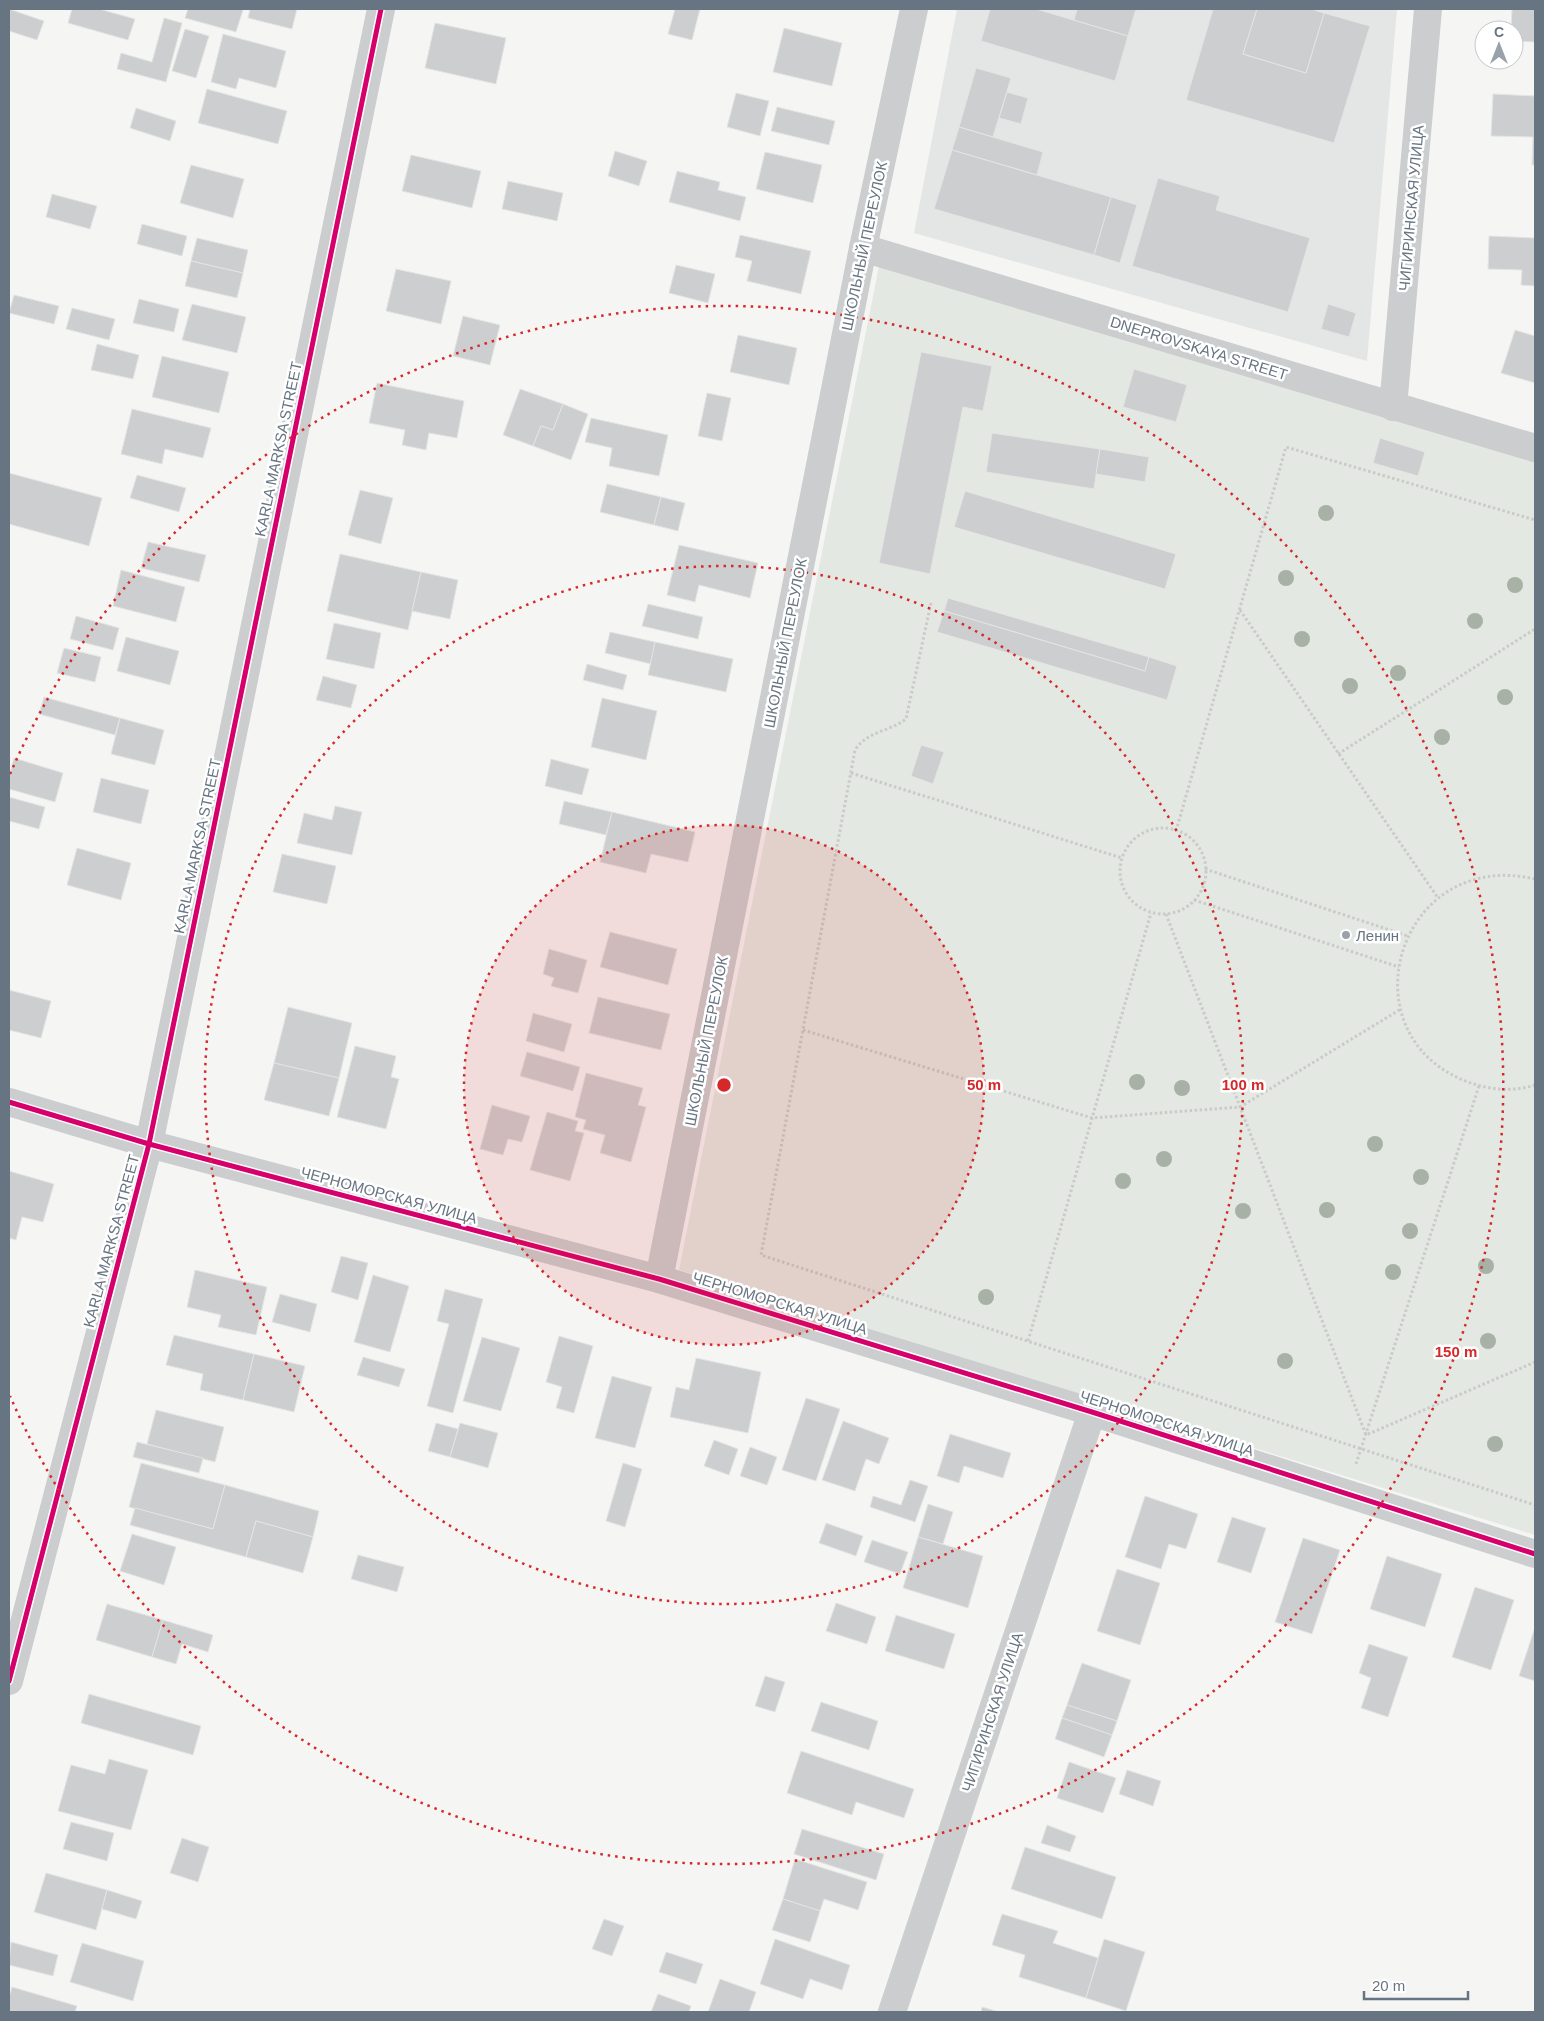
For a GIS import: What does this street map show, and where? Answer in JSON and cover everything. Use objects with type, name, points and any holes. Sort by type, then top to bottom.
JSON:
[{"type":"street","name":"KARLA MARKSA STREET","points":[[9,1681],[149,1144],[380,9]]},
{"type":"street","name":"ШКОЛЬНЫЙ ПЕРЕУЛОК","points":[[659,1279],[863,248],[914,9]]},
{"type":"street","name":"ЧИГИРИНСКАЯ УЛИЦА","points":[[1394,406],[1428,9]]},
{"type":"street","name":"DNEPROVSKAYA STREET","points":[[863,248],[1535,448]]},
{"type":"street","name":"ЧЕРНОМОРСКАЯ УЛИЦА","points":[[9,1102],[149,1144],[659,1279],[1092,1412],[1535,1554]]},
{"type":"street","name":"ЧИГИРИНСКАЯ УЛИЦА","points":[[892,2012],[1092,1412]]},
{"type":"path","points":[[1176,831],[1286,447],[1535,520]]},
{"type":"path","points":[[931,603],[906,719],[896,726],[870,735],[860,741],[855,750],[761,1255],[1535,1505]]},
{"type":"path","points":[[1239,609],[1438,898]]},
{"type":"path","points":[[1338,754],[1535,629]]},
{"type":"path","points":[[851,774],[1122,858]]},
{"type":"path","points":[[1159,829],[1176,831],[1191,839],[1201,852],[1205,869],[1202,890],[1194,900],[1181,910],[1166,914],[1151,912],[1138,906],[1127,895],[1120,874],[1122,858],[1130,844],[1143,834],[1159,829]]},
{"type":"path","points":[[1205,869],[1408,936]]},
{"type":"path","points":[[1535,879],[1517,875],[1489,876],[1461,884],[1438,898],[1420,915],[1408,936],[1402,951],[1398,988],[1401,1010],[1409,1031],[1422,1050],[1438,1066],[1457,1078],[1479,1086],[1504,1090],[1535,1084]]},
{"type":"path","points":[[1194,900],[1399,967]]},
{"type":"path","points":[[1028,1341],[1151,912]]},
{"type":"path","points":[[1166,914],[1366,1435]]},
{"type":"path","points":[[803,1030],[1092,1118],[1240,1107],[1401,1010]]},
{"type":"path","points":[[1361,1449],[1479,1086]]},
{"type":"path","points":[[1366,1435],[1535,1362]]},
{"type":"shaded area","points":[[957,9],[1397,9],[1367,361],[914,233]]},
{"type":"shaded area","points":[[879,266],[1535,459],[1535,1535],[679,1270]]},
{"type":"building","points":[[9,9],[44,21],[37,40],[9,31]]},
{"type":"building","points":[[72,9],[99,9],[135,19],[128,40],[68,23]]},
{"type":"building","points":[[188,9],[243,10],[236,32],[185,18]]},
{"type":"building","points":[[250,9],[297,9],[292,29],[248,18]]},
{"type":"building","points":[[675,9],[700,9],[692,40],[668,34]]},
{"type":"building","points":[[990,9],[1036,9],[1128,36],[1115,81],[981,41]]},
{"type":"building","points":[[1077,9],[1136,9],[1128,36],[1074,20]]},
{"type":"building","points":[[1213,9],[1257,9],[1243,54],[1306,73],[1324,13],[1370,26],[1334,143],[1186,100]]},
{"type":"building","points":[[1257,9],[1311,9],[1324,13],[1306,73],[1243,54]]},
{"type":"building","points":[[1512,9],[1535,9],[1535,42],[1524,41],[1524,20],[1511,20]]},
{"type":"building","points":[[164,18],[182,23],[166,82],[117,69],[121,53],[152,62]]},
{"type":"building","points":[[435,23],[506,38],[496,84],[425,68]]},
{"type":"building","points":[[784,28],[842,43],[832,86],[773,72]]},
{"type":"building","points":[[185,29],[209,36],[196,78],[172,71]]},
{"type":"building","points":[[223,34],[286,51],[276,88],[239,78],[236,89],[211,82]]},
{"type":"building","points":[[976,68],[1011,78],[993,137],[959,127]]},
{"type":"building","points":[[207,89],[287,111],[278,144],[198,123]]},
{"type":"building","points":[[1007,92],[1028,98],[1021,124],[999,118]]},
{"type":"building","points":[[736,93],[769,101],[760,136],[727,127]]},
{"type":"building","points":[[1493,94],[1535,96],[1535,165],[1532,165],[1533,137],[1491,136]]},
{"type":"building","points":[[777,107],[835,121],[829,145],[771,131]]},
{"type":"building","points":[[136,108],[176,121],[170,141],[130,128]]},
{"type":"building","points":[[959,127],[1043,152],[1037,175],[952,150]]},
{"type":"building","points":[[952,150],[1111,197],[1094,255],[934,209]]},
{"type":"building","points":[[615,151],[647,161],[639,186],[608,176]]},
{"type":"building","points":[[765,152],[822,165],[813,203],[756,189]]},
{"type":"building","points":[[411,155],[481,171],[472,208],[402,191]]},
{"type":"building","points":[[191,165],[244,179],[233,218],[180,203]]},
{"type":"building","points":[[677,171],[720,182],[718,190],[746,197],[740,221],[669,202]]},
{"type":"building","points":[[1158,178],[1220,196],[1216,210],[1310,238],[1288,312],[1132,266]]},
{"type":"building","points":[[508,181],[563,193],[557,221],[502,209]]},
{"type":"building","points":[[52,194],[97,206],[90,229],[46,217]]},
{"type":"building","points":[[1111,197],[1137,205],[1120,263],[1094,255]]},
{"type":"building","points":[[142,224],[187,236],[182,256],[137,244]]},
{"type":"building","points":[[740,235],[811,251],[801,294],[747,281],[752,261],[735,257]]},
{"type":"building","points":[[1489,236],[1535,238],[1535,286],[1521,285],[1522,270],[1488,269]]},
{"type":"building","points":[[197,238],[248,250],[243,273],[191,261]]},
{"type":"building","points":[[191,261],[243,273],[237,298],[185,286]]},
{"type":"building","points":[[676,265],[715,274],[708,303],[669,293]]},
{"type":"building","points":[[396,269],[451,281],[441,324],[386,311]]},
{"type":"building","points":[[14,295],[59,306],[54,324],[9,313]]},
{"type":"building","points":[[139,299],[179,309],[174,332],[133,323]]},
{"type":"building","points":[[192,304],[246,317],[237,353],[182,340]]},
{"type":"building","points":[[1328,304],[1356,313],[1349,337],[1321,329]]},
{"type":"building","points":[[72,308],[115,319],[109,340],[66,329]]},
{"type":"building","points":[[463,316],[500,325],[490,365],[453,356]]},
{"type":"building","points":[[1515,330],[1535,336],[1535,383],[1501,373]]},
{"type":"building","points":[[738,335],[797,348],[789,385],[730,372]]},
{"type":"building","points":[[97,344],[139,355],[133,379],[91,370]]},
{"type":"building","points":[[921,352],[992,366],[983,411],[963,407],[930,574],[879,563]]},
{"type":"building","points":[[162,356],[229,372],[219,413],[152,397]]},
{"type":"building","points":[[1134,369],[1187,385],[1176,422],[1123,407]]},
{"type":"building","points":[[377,383],[464,401],[457,438],[429,433],[426,450],[402,445],[405,430],[369,423]]},
{"type":"building","points":[[520,389],[563,404],[553,430],[541,426],[533,446],[503,435]]},
{"type":"building","points":[[707,393],[731,398],[722,441],[698,436]]},
{"type":"building","points":[[563,404],[588,414],[571,460],[533,446],[541,426],[553,430]]},
{"type":"building","points":[[132,409],[211,428],[203,458],[165,449],[162,464],[121,454]]},
{"type":"building","points":[[591,418],[668,435],[659,476],[609,466],[612,448],[585,442]]},
{"type":"building","points":[[992,433],[1100,449],[1094,489],[986,472]]},
{"type":"building","points":[[1380,438],[1425,452],[1418,476],[1373,463]]},
{"type":"building","points":[[1100,449],[1149,457],[1145,482],[1096,474]]},
{"type":"building","points":[[9,473],[102,498],[89,546],[9,524]]},
{"type":"building","points":[[137,475],[186,488],[179,512],[130,498]]},
{"type":"building","points":[[607,484],[661,497],[654,525],[600,512]]},
{"type":"building","points":[[360,490],[393,498],[381,544],[348,535]]},
{"type":"building","points":[[965,491],[1176,554],[1165,589],[954,527]]},
{"type":"building","points":[[661,497],[685,503],[678,531],[654,525]]},
{"type":"building","points":[[148,542],[206,555],[199,582],[141,568]]},
{"type":"building","points":[[679,545],[758,563],[750,598],[699,585],[695,602],[667,595]]},
{"type":"building","points":[[340,554],[421,572],[408,630],[327,611]]},
{"type":"building","points":[[121,570],[185,587],[176,622],[113,606]]},
{"type":"building","points":[[421,572],[458,580],[450,619],[412,611]]},
{"type":"building","points":[[948,598],[1149,657],[1145,671],[944,611]]},
{"type":"building","points":[[648,604],[703,617],[698,639],[642,626]]},
{"type":"building","points":[[944,611],[1145,671],[1149,657],[1177,666],[1167,700],[937,632]]},
{"type":"building","points":[[76,616],[119,628],[113,650],[70,639]]},
{"type":"building","points":[[334,623],[381,633],[374,669],[326,659]]},
{"type":"building","points":[[610,632],[655,642],[651,664],[605,653]]},
{"type":"building","points":[[126,637],[179,651],[170,685],[117,671]]},
{"type":"building","points":[[655,642],[733,659],[726,692],[648,675]]},
{"type":"building","points":[[64,648],[101,657],[95,682],[57,673]]},
{"type":"building","points":[[587,664],[627,675],[623,690],[583,680]]},
{"type":"building","points":[[323,676],[357,685],[351,708],[316,700]]},
{"type":"building","points":[[44,697],[120,718],[115,735],[39,714]]},
{"type":"building","points":[[602,698],[657,711],[646,760],[591,747]]},
{"type":"building","points":[[120,718],[164,730],[155,765],[111,754]]},
{"type":"building","points":[[921,745],[944,752],[933,784],[911,776]]},
{"type":"building","points":[[14,758],[63,773],[55,802],[9,789],[9,777]]},
{"type":"building","points":[[551,759],[589,769],[582,795],[545,786]]},
{"type":"building","points":[[101,778],[149,790],[141,824],[93,812]]},
{"type":"building","points":[[9,797],[45,807],[39,829],[9,821]]},
{"type":"building","points":[[564,801],[612,812],[606,835],[559,824]]},
{"type":"building","points":[[335,806],[362,812],[352,855],[297,843],[304,813],[332,820]]},
{"type":"building","points":[[612,812],[695,832],[688,862],[651,854],[646,873],[600,862]]},
{"type":"building","points":[[77,848],[131,863],[121,900],[67,885]]},
{"type":"building","points":[[282,854],[336,866],[327,904],[273,892]]},
{"type":"building","points":[[610,932],[677,949],[668,985],[600,967]]},
{"type":"building","points":[[549,949],[587,960],[578,993],[551,986],[554,978],[543,974]]},
{"type":"building","points":[[9,990],[51,1001],[41,1038],[9,1030]]},
{"type":"building","points":[[598,997],[670,1014],[661,1050],[589,1033]]},
{"type":"building","points":[[288,1007],[352,1023],[339,1078],[274,1063]]},
{"type":"building","points":[[533,1013],[572,1024],[564,1052],[526,1041]]},
{"type":"building","points":[[355,1046],[396,1056],[391,1077],[399,1079],[386,1129],[337,1117]]},
{"type":"building","points":[[527,1052],[580,1067],[573,1091],[520,1076]]},
{"type":"building","points":[[274,1063],[339,1078],[329,1116],[264,1100]]},
{"type":"building","points":[[586,1073],[643,1088],[638,1105],[646,1107],[631,1162],[600,1153],[605,1135],[583,1129],[586,1120],[575,1117]]},
{"type":"building","points":[[492,1105],[530,1116],[522,1142],[508,1139],[503,1155],[480,1149]]},
{"type":"building","points":[[547,1112],[578,1121],[575,1131],[584,1133],[570,1181],[530,1170]]},
{"type":"building","points":[[9,1171],[54,1184],[43,1222],[22,1217],[16,1240],[9,1238]]},
{"type":"building","points":[[341,1256],[368,1263],[358,1300],[331,1292]]},
{"type":"building","points":[[195,1270],[267,1287],[256,1335],[218,1327],[221,1315],[187,1307]]},
{"type":"building","points":[[373,1275],[409,1286],[390,1352],[354,1342]]},
{"type":"building","points":[[445,1289],[483,1299],[453,1413],[427,1406],[449,1324],[437,1321]]},
{"type":"building","points":[[280,1294],[317,1304],[310,1332],[272,1322]]},
{"type":"building","points":[[174,1335],[254,1354],[243,1400],[200,1390],[203,1374],[166,1365]]},
{"type":"building","points":[[559,1336],[593,1346],[574,1413],[556,1408],[562,1387],[546,1382]]},
{"type":"building","points":[[482,1337],[520,1348],[501,1411],[463,1401]]},
{"type":"building","points":[[254,1354],[305,1366],[294,1412],[243,1400]]},
{"type":"building","points":[[363,1357],[405,1369],[399,1387],[357,1375]]},
{"type":"building","points":[[696,1358],[761,1372],[748,1433],[670,1417],[676,1387],[689,1390]]},
{"type":"building","points":[[612,1376],[652,1387],[635,1448],[595,1438]]},
{"type":"building","points":[[806,1398],[840,1409],[816,1481],[782,1470]]},
{"type":"building","points":[[156,1410],[224,1427],[215,1462],[147,1444]]},
{"type":"building","points":[[843,1421],[889,1438],[879,1464],[866,1459],[855,1491],[822,1480]]},
{"type":"building","points":[[436,1423],[458,1429],[450,1457],[428,1451]]},
{"type":"building","points":[[460,1423],[498,1433],[488,1468],[450,1457]]},
{"type":"building","points":[[950,1434],[1011,1453],[1003,1478],[964,1466],[959,1483],[937,1476]]},
{"type":"building","points":[[714,1440],[738,1449],[729,1475],[704,1466]]},
{"type":"building","points":[[137,1442],[203,1458],[199,1473],[133,1457]]},
{"type":"building","points":[[750,1447],[777,1457],[767,1485],[740,1476]]},
{"type":"building","points":[[141,1463],[225,1485],[213,1529],[129,1507]]},
{"type":"building","points":[[623,1463],[642,1469],[625,1527],[606,1521]]},
{"type":"building","points":[[910,1480],[928,1486],[915,1522],[870,1507],[873,1496],[901,1505]]},
{"type":"building","points":[[225,1485],[319,1511],[313,1537],[256,1521],[246,1557],[130,1525],[135,1508],[213,1529]]},
{"type":"building","points":[[1145,1496],[1198,1514],[1186,1549],[1169,1544],[1161,1569],[1125,1557]]},
{"type":"building","points":[[928,1504],[953,1512],[943,1544],[918,1537]]},
{"type":"building","points":[[1232,1517],[1266,1528],[1251,1573],[1217,1562]]},
{"type":"building","points":[[256,1521],[313,1537],[303,1573],[246,1557]]},
{"type":"building","points":[[826,1523],[863,1536],[856,1556],[819,1543]]},
{"type":"building","points":[[132,1534],[176,1547],[164,1585],[120,1571]]},
{"type":"building","points":[[918,1537],[983,1556],[968,1608],[903,1588]]},
{"type":"building","points":[[1303,1538],[1340,1550],[1312,1634],[1275,1622]]},
{"type":"building","points":[[872,1540],[908,1552],[900,1574],[864,1562]]},
{"type":"building","points":[[358,1555],[404,1567],[397,1592],[351,1579]]},
{"type":"building","points":[[1387,1556],[1442,1574],[1425,1627],[1370,1609]]},
{"type":"building","points":[[1117,1569],[1160,1583],[1140,1645],[1097,1631]]},
{"type":"building","points":[[1475,1587],[1514,1600],[1491,1670],[1452,1657]]},
{"type":"building","points":[[836,1603],[876,1617],[867,1644],[826,1631]]},
{"type":"building","points":[[107,1604],[163,1620],[152,1657],[96,1640]]},
{"type":"building","points":[[896,1615],[955,1634],[944,1669],[885,1651]]},
{"type":"building","points":[[163,1620],[213,1635],[208,1652],[182,1644],[176,1664],[152,1657]]},
{"type":"building","points":[[1535,1627],[1535,1681],[1519,1676]]},
{"type":"building","points":[[1369,1644],[1408,1657],[1388,1717],[1361,1708],[1371,1678],[1359,1673]]},
{"type":"building","points":[[1082,1663],[1131,1680],[1117,1721],[1067,1705]]},
{"type":"building","points":[[765,1676],[785,1682],[775,1712],[755,1706]]},
{"type":"building","points":[[89,1694],[201,1726],[193,1755],[81,1723]]},
{"type":"building","points":[[821,1702],[878,1721],[869,1750],[811,1731]]},
{"type":"building","points":[[1067,1705],[1117,1721],[1112,1735],[1062,1718]]},
{"type":"building","points":[[1062,1718],[1112,1735],[1104,1757],[1055,1739]]},
{"type":"building","points":[[801,1751],[914,1789],[904,1818],[856,1802],[852,1815],[787,1793]]},
{"type":"building","points":[[109,1759],[148,1770],[131,1830],[58,1811],[71,1765],[105,1774]]},
{"type":"building","points":[[1069,1762],[1116,1778],[1103,1813],[1057,1798]]},
{"type":"building","points":[[1127,1770],[1161,1781],[1153,1806],[1119,1794]]},
{"type":"building","points":[[71,1822],[114,1833],[107,1861],[63,1849]]},
{"type":"building","points":[[1047,1825],[1076,1836],[1070,1852],[1041,1843]]},
{"type":"building","points":[[802,1829],[884,1854],[876,1880],[794,1854]]},
{"type":"building","points":[[182,1838],[209,1847],[198,1882],[170,1873]]},
{"type":"building","points":[[1025,1847],[1116,1877],[1102,1919],[1011,1889]]},
{"type":"building","points":[[795,1859],[867,1882],[858,1910],[824,1899],[820,1911],[783,1899]]},
{"type":"building","points":[[46,1873],[107,1890],[96,1930],[34,1912]]},
{"type":"building","points":[[107,1890],[142,1901],[136,1919],[102,1909]]},
{"type":"building","points":[[783,1899],[820,1911],[810,1942],[772,1930]]},
{"type":"building","points":[[1002,1914],[1058,1931],[1053,1943],[1098,1958],[1086,1998],[1019,1977],[1025,1955],[992,1945]]},
{"type":"building","points":[[604,1919],[624,1926],[612,1956],[592,1949]]},
{"type":"building","points":[[775,1939],[850,1965],[842,1990],[810,1979],[803,1999],[760,1984]]},
{"type":"building","points":[[1104,1939],[1145,1952],[1126,2011],[1086,1998]]},
{"type":"building","points":[[11,1942],[58,1955],[53,1976],[9,1965]]},
{"type":"building","points":[[82,1943],[144,1961],[133,2001],[70,1982]]},
{"type":"building","points":[[666,1952],[703,1964],[696,1984],[659,1972]]},
{"type":"building","points":[[720,1979],[756,1992],[749,2012],[708,2012]]},
{"type":"building","points":[[12,1987],[77,2006],[75,2012],[9,2012],[9,1998]]},
{"type":"building","points":[[658,1994],[691,2006],[689,2012],[651,2012]]},
{"type":"building","points":[[982,2007],[999,2012],[981,2012]]},
{"type":"cycle path","points":[[9,1681],[149,1144],[381,9]]},
{"type":"cycle path","points":[[9,1102],[149,1144],[659,1279],[1092,1412],[1535,1554]]},
{"type":"place","name":"Ленин","points":[[1346,935]]}]
